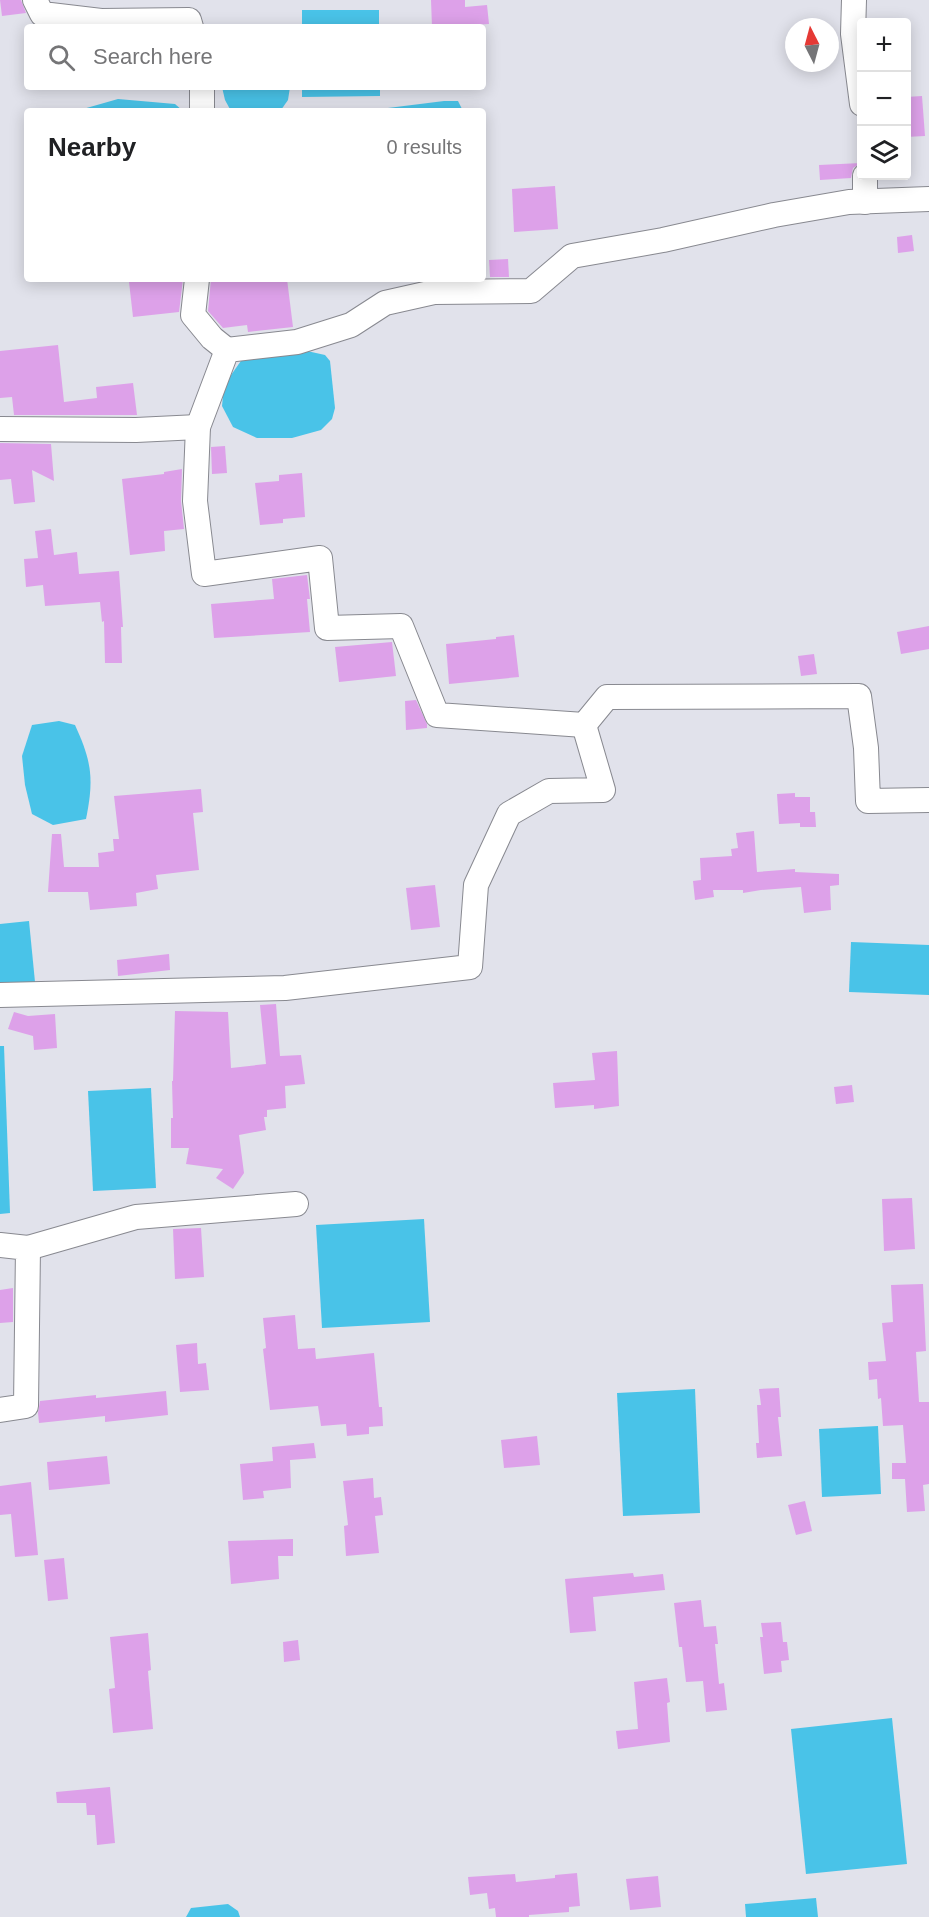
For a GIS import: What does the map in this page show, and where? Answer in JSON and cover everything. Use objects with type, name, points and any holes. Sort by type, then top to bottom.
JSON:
[{"type":"street","points":[[35,0],[42,14],[101,21],[189,20],[190,24]]},
{"type":"street","points":[[854,0],[853,34],[857,72]]},
{"type":"street","points":[[202,90],[202,108]]},
{"type":"street","points":[[865,180],[865,201]]},
{"type":"street","points":[[197,282],[193,315],[212,338],[227,350],[297,342],[351,325],[385,303],[434,292],[531,291],[572,256],[849,202],[929,199]]},
{"type":"street","points":[[227,350],[198,427],[195,501],[204,574],[320,558],[327,628],[401,626],[437,715],[584,725]]},
{"type":"street","points":[[0,429],[136,430],[198,427]]},
{"type":"street","points":[[584,725],[607,697],[859,696],[866,748],[868,801],[929,800]]},
{"type":"street","points":[[0,995],[285,988],[470,967],[476,885],[509,814],[549,791],[603,790],[584,725]]},
{"type":"street","points":[[0,1245],[28,1248],[136,1217],[296,1204]]},
{"type":"street","points":[[0,1410],[26,1406],[28,1248]]},
{"type":"water","points":[[302,10],[379,10],[379,24],[302,24]]},
{"type":"water","points":[[223,90],[290,90],[288,100],[282,108],[229,108]]},
{"type":"water","points":[[302,90],[380,90],[380,96],[302,97]]},
{"type":"water","points":[[118,99],[175,104],[180,108],[86,108]]},
{"type":"water","points":[[458,101],[462,108],[388,108]]},
{"type":"water","points":[[307,351],[325,355],[330,361],[335,408],[332,419],[321,430],[292,438],[257,438],[233,427],[222,406],[224,385],[243,358]]},
{"type":"water","points":[[59,721],[75,725],[88,760],[91,781],[86,819],[53,825],[32,814],[25,785],[22,756],[32,725]]},
{"type":"water","points":[[29,921],[35,982],[0,986],[0,924]]},
{"type":"water","points":[[851,942],[929,945],[929,995],[849,992]]},
{"type":"water","points":[[0,1046],[4,1046],[10,1213],[0,1214]]},
{"type":"water","points":[[151,1088],[156,1188],[93,1191],[88,1091]]},
{"type":"water","points":[[424,1219],[430,1322],[322,1328],[316,1225]]},
{"type":"water","points":[[695,1389],[700,1513],[623,1516],[617,1393]]},
{"type":"water","points":[[878,1426],[881,1494],[822,1497],[819,1429]]},
{"type":"water","points":[[892,1718],[907,1864],[806,1874],[791,1729]]},
{"type":"water","points":[[816,1898],[818,1917],[746,1917],[745,1904]]},
{"type":"water","points":[[228,1904],[238,1911],[240,1917],[186,1917],[191,1908]]},
{"type":"building","points":[[0,0],[21,0],[26,13],[2,16]]},
{"type":"building","points":[[431,0],[465,0],[465,7],[487,5],[489,24],[432,24]]},
{"type":"building","points":[[922,96],[925,136],[911,137],[911,97]]},
{"type":"building","points":[[857,163],[853,168],[851,178],[820,180],[819,165]]},
{"type":"building","points":[[555,186],[558,229],[514,232],[512,189]]},
{"type":"building","points":[[912,235],[914,251],[898,253],[897,237]]},
{"type":"building","points":[[508,259],[509,277],[490,277],[489,260]]},
{"type":"building","points":[[129,282],[183,282],[179,312],[133,317]]},
{"type":"building","points":[[211,282],[287,282],[293,327],[248,332],[247,325],[223,328],[208,311]]},
{"type":"building","points":[[58,345],[64,402],[97,398],[96,387],[133,383],[137,415],[14,415],[12,397],[0,398],[0,351]]},
{"type":"building","points":[[0,443],[51,444],[54,481],[32,470],[35,502],[14,504],[11,479],[0,480]]},
{"type":"building","points":[[225,446],[227,473],[212,474],[211,447]]},
{"type":"building","points":[[182,469],[181,501],[184,529],[164,531],[165,551],[130,555],[122,479],[164,474],[164,472]]},
{"type":"building","points":[[302,473],[305,517],[283,519],[283,523],[260,525],[255,483],[279,481],[279,475]]},
{"type":"building","points":[[51,529],[54,555],[77,552],[79,574],[119,571],[123,627],[121,627],[122,663],[105,663],[104,621],[102,622],[100,602],[45,606],[43,585],[26,587],[24,559],[38,558],[35,531]]},
{"type":"building","points":[[307,575],[310,632],[214,638],[211,604],[274,599],[272,579]]},
{"type":"building","points":[[929,626],[929,649],[901,654],[897,632]]},
{"type":"building","points":[[514,635],[519,677],[449,684],[446,644]]},
{"type":"building","points":[[392,642],[396,676],[339,682],[335,647]]},
{"type":"building","points":[[814,654],[817,674],[801,676],[798,656]]},
{"type":"building","points":[[416,700],[427,728],[406,730],[405,701]]},
{"type":"building","points":[[201,789],[203,812],[193,813],[199,870],[156,875],[158,889],[136,893],[137,906],[90,910],[88,892],[48,892],[52,834],[61,834],[64,867],[99,867],[98,853],[114,851],[113,839],[119,839],[114,796]]},
{"type":"building","points":[[795,793],[795,797],[810,797],[810,812],[815,812],[816,827],[800,827],[800,823],[779,824],[777,794]]},
{"type":"building","points":[[754,831],[757,872],[795,869],[795,872],[839,874],[839,885],[830,886],[831,910],[804,913],[801,887],[743,893],[743,890],[713,890],[714,897],[695,900],[693,881],[701,880],[700,858],[732,856],[731,849],[738,848],[736,833]]},
{"type":"building","points":[[435,885],[440,927],[411,930],[406,888]]},
{"type":"building","points":[[169,954],[170,970],[118,976],[117,960]]},
{"type":"building","points":[[276,1004],[280,1056],[301,1055],[305,1084],[285,1086],[286,1108],[267,1110],[267,1117],[264,1117],[266,1130],[239,1135],[244,1173],[233,1189],[216,1178],[223,1169],[186,1164],[189,1148],[171,1148],[175,1011],[228,1012],[231,1068],[266,1064],[260,1005]]},
{"type":"building","points":[[14,1012],[28,1016],[55,1014],[57,1048],[34,1050],[33,1036],[8,1029]]},
{"type":"building","points":[[617,1051],[619,1106],[594,1109],[594,1105],[555,1108],[553,1083],[595,1080],[592,1053]]},
{"type":"building","points":[[852,1085],[854,1102],[836,1104],[834,1087]]},
{"type":"building","points":[[912,1198],[915,1249],[884,1251],[882,1199]]},
{"type":"building","points":[[201,1228],[204,1277],[175,1279],[173,1229]]},
{"type":"building","points":[[923,1284],[926,1351],[916,1352],[919,1402],[929,1402],[929,1484],[923,1485],[925,1511],[907,1512],[905,1479],[892,1479],[892,1463],[906,1463],[903,1425],[883,1426],[877,1379],[869,1380],[868,1362],[886,1361],[882,1323],[893,1322],[891,1285]]},
{"type":"building","points":[[13,1288],[13,1322],[0,1323],[0,1290]]},
{"type":"building","points":[[295,1315],[298,1349],[315,1348],[316,1359],[374,1353],[383,1426],[369,1427],[369,1434],[347,1436],[346,1424],[321,1426],[318,1406],[270,1410],[263,1349],[266,1348],[263,1318]]},
{"type":"building","points":[[197,1343],[198,1364],[206,1363],[209,1390],[180,1392],[176,1345]]},
{"type":"building","points":[[779,1388],[781,1417],[778,1417],[782,1456],[757,1458],[756,1443],[759,1443],[757,1405],[761,1405],[759,1389]]},
{"type":"building","points":[[166,1391],[168,1415],[105,1422],[105,1416],[39,1423],[40,1401]]},
{"type":"building","points":[[537,1436],[540,1465],[504,1468],[501,1440]]},
{"type":"building","points":[[314,1443],[316,1458],[290,1460],[291,1488],[263,1491],[264,1498],[243,1500],[240,1464],[273,1461],[272,1447]]},
{"type":"building","points":[[107,1456],[110,1484],[49,1490],[47,1462]]},
{"type":"building","points":[[373,1478],[374,1498],[381,1497],[383,1515],[375,1516],[379,1553],[346,1556],[344,1526],[348,1525],[343,1481]]},
{"type":"building","points":[[31,1482],[38,1555],[15,1557],[11,1514],[0,1515],[0,1486]]},
{"type":"building","points":[[805,1501],[812,1531],[796,1535],[788,1505]]},
{"type":"building","points":[[293,1539],[293,1556],[278,1556],[279,1579],[231,1584],[228,1541]]},
{"type":"building","points":[[64,1558],[68,1599],[48,1601],[44,1560]]},
{"type":"building","points":[[633,1573],[634,1577],[663,1574],[665,1590],[593,1597],[596,1631],[570,1633],[565,1579]]},
{"type":"building","points":[[701,1600],[704,1627],[716,1626],[718,1644],[715,1644],[719,1684],[724,1683],[727,1710],[706,1712],[703,1681],[686,1682],[674,1603]]},
{"type":"building","points":[[781,1622],[783,1642],[787,1642],[789,1660],[781,1661],[782,1672],[764,1674],[760,1637],[763,1637],[761,1623]]},
{"type":"building","points":[[148,1633],[151,1670],[148,1671],[153,1729],[113,1733],[109,1689],[115,1688],[110,1637]]},
{"type":"building","points":[[298,1640],[300,1660],[284,1662],[283,1642]]},
{"type":"building","points":[[667,1678],[670,1702],[667,1703],[670,1742],[618,1749],[616,1731],[638,1729],[634,1682]]},
{"type":"building","points":[[110,1787],[115,1843],[97,1845],[95,1815],[87,1815],[86,1803],[57,1803],[56,1792]]},
{"type":"building","points":[[577,1873],[580,1906],[569,1907],[569,1912],[529,1915],[529,1917],[496,1917],[495,1908],[489,1909],[487,1893],[470,1895],[468,1877],[515,1874],[516,1882]]},
{"type":"building","points":[[658,1876],[661,1907],[630,1910],[626,1879]]}]
